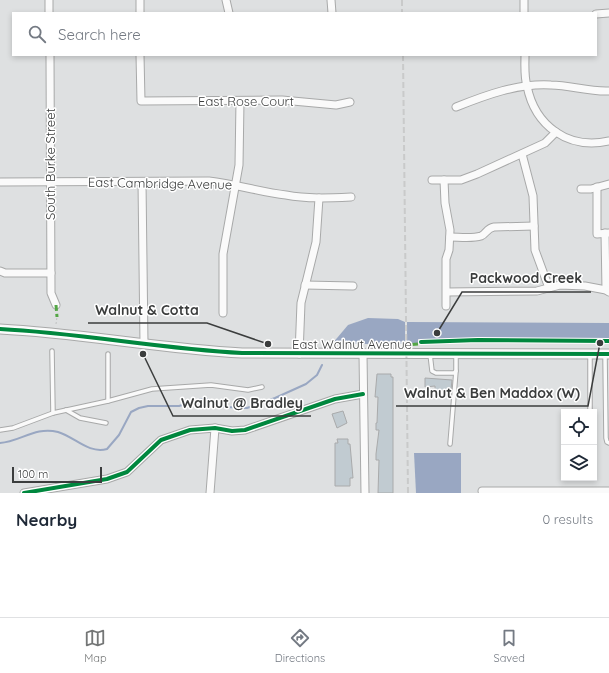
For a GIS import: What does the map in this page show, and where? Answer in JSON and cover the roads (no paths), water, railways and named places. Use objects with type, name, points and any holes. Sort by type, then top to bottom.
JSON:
[{"type":"main road","name":"East Walnut Avenue","points":[[0,329],[50,332],[202,351],[299,354],[607,354]]},
{"type":"street","points":[[49,0],[50,12]]},
{"type":"street","points":[[140,0],[140,12]]},
{"type":"street","points":[[226,0],[229,12]]},
{"type":"street","points":[[332,0],[332,12]]},
{"type":"street","points":[[524,0],[524,12]]},
{"type":"street","points":[[597,14],[609,13]]},
{"type":"street","name":"South Burke Street","points":[[50,56],[51,292],[56,304]]},
{"type":"street","name":"East Rose Court","points":[[140,56],[141,101],[302,101],[336,105],[350,102]]},
{"type":"street","points":[[525,56],[527,86],[540,118],[556,132],[571,140],[582,143],[609,141]]},
{"type":"street","points":[[456,107],[487,94],[527,86],[551,84],[587,90],[609,91]]},
{"type":"street","points":[[223,313],[223,254],[236,184],[240,149],[240,101]]},
{"type":"street","points":[[432,180],[461,180],[545,143],[556,132]]},
{"type":"street","points":[[522,154],[533,196],[535,250],[549,288]]},
{"type":"street","points":[[444,180],[445,203],[450,237],[446,259],[446,306]]},
{"type":"street","name":"East Cambridge Avenue","points":[[0,182],[209,181],[236,184],[285,195],[319,198],[351,197]]},
{"type":"street","points":[[142,182],[144,344]]},
{"type":"street","points":[[581,189],[609,184]]},
{"type":"street","points":[[447,292],[536,291],[560,285],[585,286],[607,291],[607,233],[597,234],[597,187]]},
{"type":"street","points":[[299,354],[299,318],[305,285],[316,242],[319,198]]},
{"type":"street","points":[[450,237],[483,236],[488,228],[494,227],[534,226]]},
{"type":"street","points":[[0,271],[51,273]]},
{"type":"street","points":[[305,285],[353,286]]},
{"type":"street","points":[[363,354],[365,493]]},
{"type":"street","points":[[24,493],[64,489],[107,479],[127,472],[162,440],[190,430],[215,428],[232,431],[250,430],[335,398],[363,394]]},
{"type":"street","points":[[210,493],[215,428]]},
{"type":"street","points":[[482,491],[609,491]]},
{"type":"lane","points":[[52,351],[53,413]]},
{"type":"lane","points":[[108,354],[108,401]]},
{"type":"lane","points":[[430,354],[432,371],[444,373],[454,373],[456,371]]},
{"type":"lane","points":[[450,444],[456,354]]},
{"type":"lane","points":[[590,354],[590,409]]},
{"type":"lane","points":[[607,354],[606,438],[607,442],[609,443]]},
{"type":"lane","points":[[0,430],[13,428],[53,413],[108,401],[152,389],[211,385],[248,390],[262,387]]},
{"type":"lane","points":[[66,410],[80,418],[106,423]]},
{"type":"water","points":[[368,318],[398,319],[405,322],[405,344],[332,344],[348,325]]},
{"type":"water","points":[[407,322],[609,323],[609,339],[418,339],[418,344],[407,344]]},
{"type":"water","points":[[414,453],[461,453],[461,493],[416,493]]},
{"type":"waterway","points":[[0,443],[42,431],[50,431],[64,434],[94,449],[107,449],[119,435],[131,412],[139,408],[148,406],[179,406],[202,399],[210,400],[225,407],[247,408],[275,398],[306,384],[317,375],[322,365]]},
{"type":"railway","points":[[402,0],[402,12]]},
{"type":"railway","points":[[403,56],[408,493]]},
{"type":"place","name":"Packwood Creek","points":[[437,333]]},
{"type":"place","name":"Walnut & Ben Maddox (W)","points":[[600,343]]},
{"type":"place","name":"Walnut & Cotta","points":[[268,344]]},
{"type":"place","name":"Walnut @ Bradley","points":[[143,354]]}]
